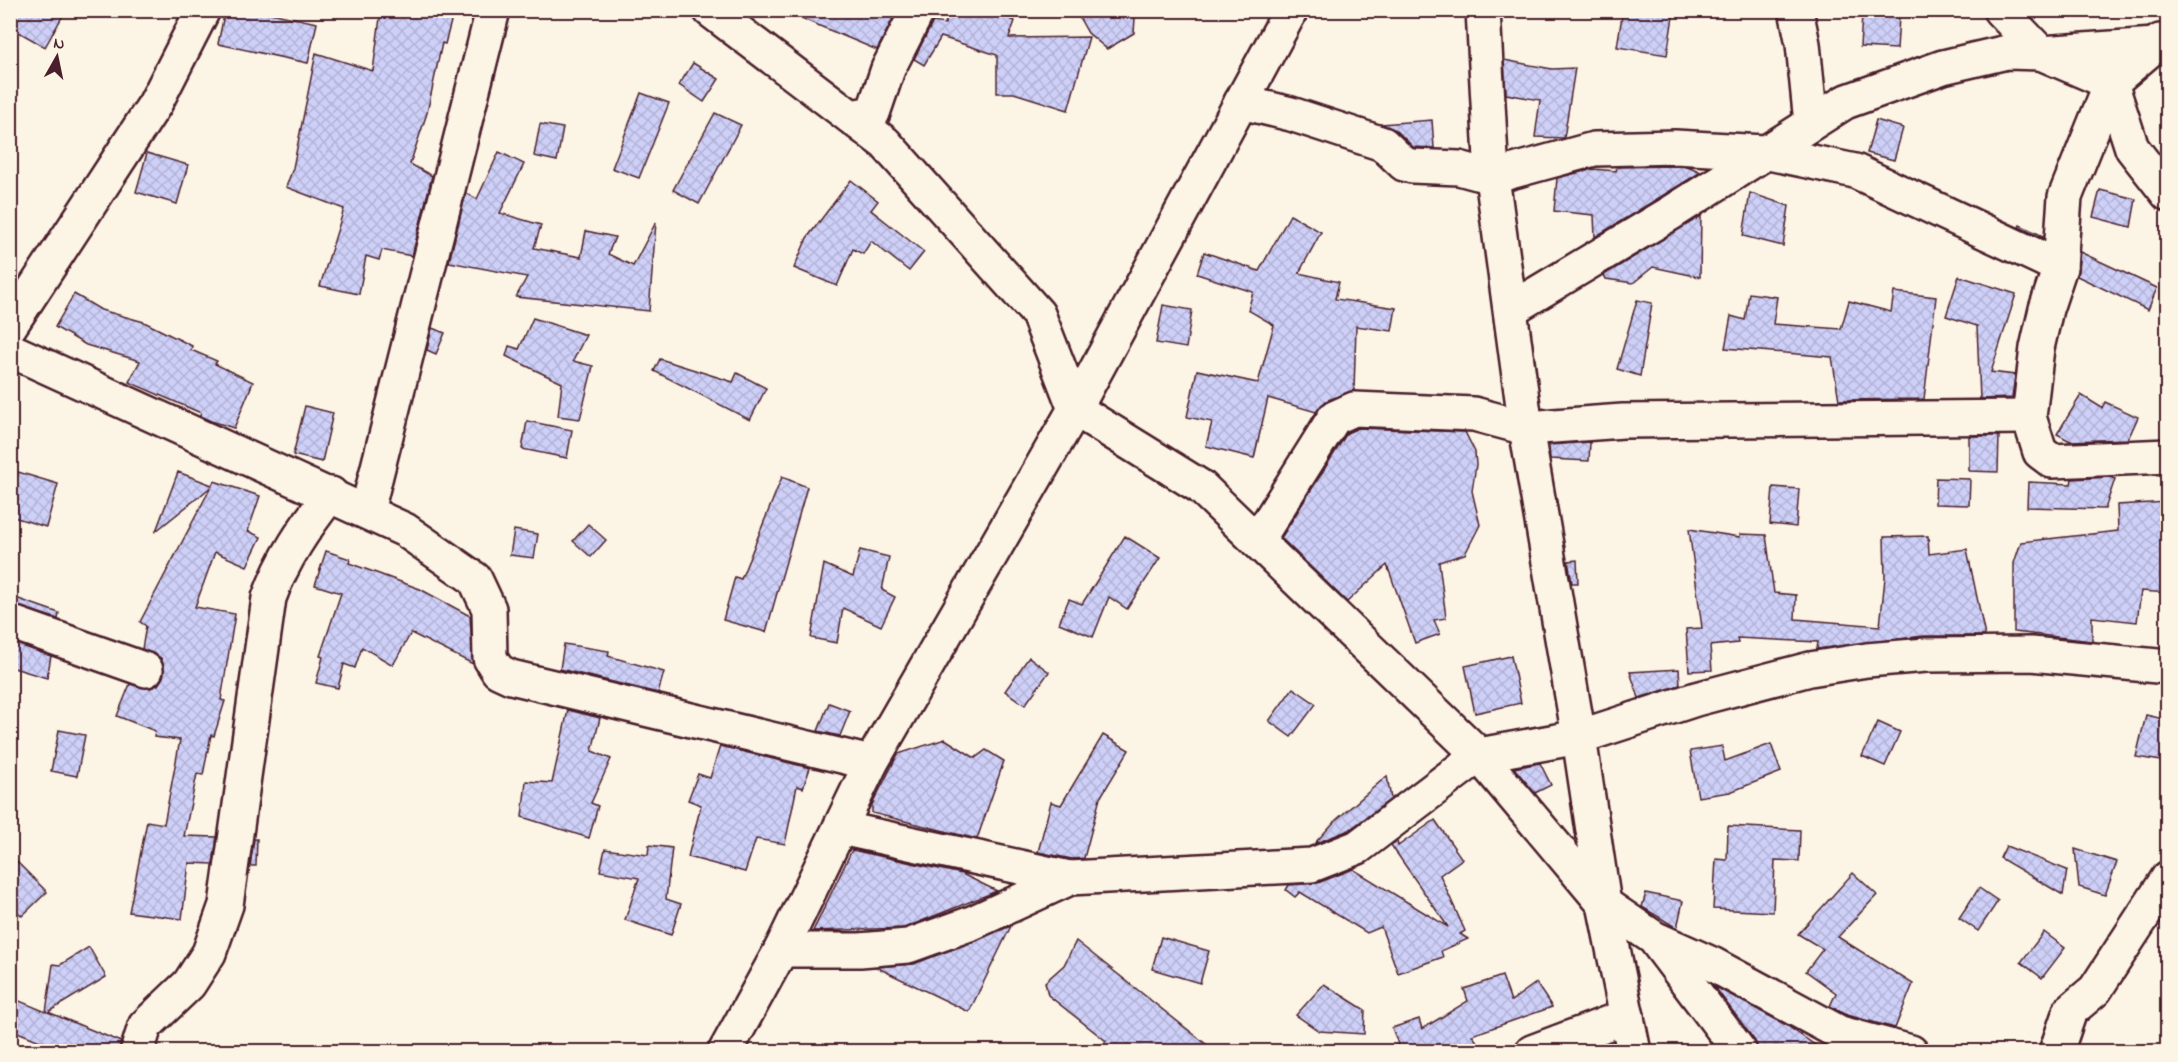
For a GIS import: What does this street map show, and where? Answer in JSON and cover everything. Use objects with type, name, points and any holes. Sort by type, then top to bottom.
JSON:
[{"type":"street","points":[[10,326],[155,104],[203,10]]},
{"type":"street","points":[[367,511],[493,10]]},
{"type":"street","points":[[710,10],[885,143],[1038,314],[1076,409],[1201,487],[1479,755],[1604,904],[1654,938],[1712,964],[1840,1033],[1911,1052]]},
{"type":"street","points":[[851,117],[873,113],[888,69],[918,10]]},
{"type":"street","points":[[725,1052],[781,950],[871,763],[1076,409],[1291,10]]},
{"type":"street","points":[[1483,10],[1492,177],[1526,428],[1579,737],[1604,904],[1634,1052]]},
{"type":"street","points":[[1796,10],[1803,44],[1811,123]]},
{"type":"street","points":[[2000,10],[2041,53],[2112,83],[2132,148],[2168,194]]},
{"type":"street","points":[[1511,309],[1671,213],[1845,102],[1943,68],[2007,52],[2041,53],[2161,39]]},
{"type":"street","points":[[2161,39],[2112,83],[2065,197],[2060,267],[2043,319],[2029,417],[2040,452],[2052,461],[2168,456]]},
{"type":"street","points":[[1241,102],[1291,114],[1383,144],[1404,164],[1459,168],[1492,177],[1594,149],[1675,147],[1764,152],[1856,171],[2060,267]]},
{"type":"street","points":[[10,350],[331,494],[405,530],[475,579],[489,609],[490,658],[498,671],[511,677],[871,763]]},
{"type":"street","points":[[1257,541],[1334,417],[1354,410],[1474,414],[1526,428],[1623,421],[2029,417]]},
{"type":"street","points":[[137,1052],[145,1026],[189,984],[209,953],[226,905],[269,598],[279,568],[305,527],[331,494]]},
{"type":"street","points":[[10,622],[146,670]]},
{"type":"street","points":[[840,828],[1070,878],[1312,865],[1358,847],[1479,755],[1579,737],[1696,699],[1810,669],[1867,660],[1926,655],[2031,654],[2168,668]]},
{"type":"street","points":[[781,950],[860,950],[908,946],[972,923],[1070,878]]},
{"type":"street","points":[[2056,1052],[2070,1011],[2095,990],[2168,878]]},
{"type":"street","points":[[1654,938],[1740,1052]]},
{"type":"street","points":[[1532,1052],[1626,1016]]},
{"type":"building","points":[[10,10],[66,10],[45,47],[10,27]]},
{"type":"building","points":[[225,10],[257,10],[317,23],[308,63],[218,44]]},
{"type":"building","points":[[381,10],[454,10],[445,44],[442,43],[427,113],[410,164],[432,176],[412,256],[382,250],[379,260],[366,256],[359,294],[320,286],[344,209],[286,187],[293,168],[316,53],[373,71]]},
{"type":"building","points":[[892,10],[890,15],[894,16],[877,50],[784,11]]},
{"type":"building","points":[[949,10],[984,10],[1015,21],[1009,38],[1089,37],[1068,110],[1014,93],[997,93],[997,55],[941,37],[924,65],[914,59],[933,22],[945,24]]},
{"type":"building","points":[[1075,10],[1126,10],[1135,18],[1134,33],[1107,49],[1088,33]]},
{"type":"building","points":[[1623,10],[1674,10],[1667,55],[1617,47]]},
{"type":"building","points":[[1862,15],[1899,17],[1897,49],[1860,47]]},
{"type":"building","points":[[1504,60],[1552,69],[1575,68],[1564,138],[1535,137],[1540,100],[1506,94]]},
{"type":"building","points":[[693,63],[719,79],[704,102],[679,85]]},
{"type":"building","points":[[641,93],[669,103],[639,178],[612,168]]},
{"type":"building","points":[[715,113],[741,125],[699,204],[673,190]]},
{"type":"building","points":[[1432,120],[1434,148],[1413,147],[1396,130],[1381,124]]},
{"type":"building","points":[[1876,120],[1903,128],[1894,160],[1867,153]]},
{"type":"building","points":[[540,124],[563,128],[557,161],[534,156]]},
{"type":"building","points":[[499,152],[524,164],[500,213],[541,225],[534,248],[581,257],[586,231],[615,237],[608,254],[633,266],[656,222],[649,311],[516,297],[527,277],[449,262],[466,193],[477,199]]},
{"type":"building","points":[[147,153],[188,165],[177,204],[136,192]]},
{"type":"building","points":[[1617,167],[1690,167],[1701,172],[1595,237],[1594,215],[1554,211],[1557,178],[1593,169],[1616,171]]},
{"type":"building","points":[[851,180],[878,201],[871,210],[924,252],[909,271],[871,241],[863,254],[853,249],[837,286],[794,268],[807,238]]},
{"type":"building","points":[[2100,190],[2136,199],[2131,227],[2093,217]]},
{"type":"building","points":[[1750,193],[1789,206],[1783,246],[1743,236]]},
{"type":"building","points":[[1290,215],[1321,232],[1299,273],[1339,282],[1335,299],[1396,308],[1392,331],[1356,326],[1354,390],[1326,401],[1316,412],[1268,398],[1254,458],[1206,446],[1212,422],[1187,417],[1197,370],[1258,383],[1274,325],[1248,310],[1253,292],[1197,274],[1204,252],[1259,271]]},
{"type":"building","points":[[1701,216],[1700,277],[1653,267],[1633,283],[1606,279],[1604,275]]},
{"type":"building","points":[[2020,225],[2043,236],[2043,238],[2019,227]]},
{"type":"building","points":[[2080,252],[2157,288],[2148,310],[2077,276]]},
{"type":"building","points":[[1959,276],[2016,294],[1991,372],[2015,375],[2012,398],[1980,399],[1977,326],[1946,316]]},
{"type":"building","points":[[1894,292],[1936,297],[1924,399],[1839,400],[1832,357],[1725,348],[1731,316],[1745,320],[1749,293],[1777,297],[1773,324],[1841,329],[1849,301],[1891,312]]},
{"type":"building","points":[[74,294],[101,310],[144,322],[192,346],[191,350],[217,361],[215,364],[253,382],[234,428],[211,421],[200,416],[201,413],[129,382],[140,361],[86,345],[55,327]]},
{"type":"building","points":[[1637,300],[1652,303],[1640,376],[1617,369]]},
{"type":"building","points":[[1163,305],[1192,310],[1186,348],[1156,343]]},
{"type":"building","points":[[533,318],[586,335],[573,361],[593,366],[580,419],[558,416],[562,383],[506,356],[509,346],[519,349]]},
{"type":"building","points":[[432,328],[445,333],[436,354],[427,350]]},
{"type":"building","points":[[660,359],[733,382],[737,373],[766,388],[750,420],[654,371]]},
{"type":"building","points":[[2081,395],[2102,408],[2105,402],[2138,417],[2128,439],[2070,441],[2057,434]]},
{"type":"building","points":[[305,406],[333,413],[322,462],[293,455]]},
{"type":"building","points":[[527,421],[572,430],[567,458],[522,449]]},
{"type":"building","points":[[1358,428],[1465,432],[1475,452],[1476,465],[1472,491],[1480,525],[1465,554],[1439,562],[1446,618],[1434,620],[1440,634],[1415,643],[1387,565],[1347,602],[1281,538],[1347,433]]},
{"type":"building","points":[[1969,436],[1999,436],[1998,472],[1969,471]]},
{"type":"building","points":[[1590,442],[1589,461],[1550,459],[1549,445]]},
{"type":"building","points":[[18,472],[58,484],[46,527],[10,516],[10,497]]},
{"type":"building","points":[[178,472],[212,485],[214,481],[260,496],[248,531],[261,537],[247,566],[215,552],[195,607],[235,614],[221,700],[225,701],[214,736],[211,735],[203,775],[197,774],[184,836],[217,837],[213,864],[189,863],[182,919],[129,912],[147,821],[164,824],[180,740],[154,737],[155,731],[117,716],[130,684],[150,688],[158,685],[163,677],[164,667],[161,658],[142,649],[146,626],[140,622],[211,487],[156,531]]},
{"type":"building","points":[[782,477],[807,487],[766,632],[723,620],[735,577],[741,579]]},
{"type":"building","points":[[2111,477],[2115,479],[2105,509],[2027,507],[2028,482],[2071,484],[2072,479]]},
{"type":"building","points":[[1936,478],[1970,479],[1969,505],[1935,504]]},
{"type":"building","points":[[1773,487],[1799,489],[1796,527],[1770,524]]},
{"type":"building","points":[[2168,502],[2168,593],[2141,591],[2137,622],[2092,617],[2092,641],[2014,632],[2014,563],[2021,542],[2118,531],[2117,505]]},
{"type":"building","points":[[588,524],[606,540],[591,557],[573,541]]},
{"type":"building","points":[[1689,529],[1740,537],[1740,534],[1766,535],[1774,593],[1796,595],[1795,619],[1880,626],[1885,578],[1884,537],[1928,536],[1929,554],[1967,549],[1985,636],[1924,636],[1817,649],[1818,642],[1737,638],[1738,643],[1710,646],[1712,670],[1689,671],[1686,629],[1702,628]]},
{"type":"building","points":[[514,530],[538,534],[534,558],[510,555]]},
{"type":"building","points":[[1125,536],[1160,558],[1127,609],[1109,597],[1093,637],[1059,623],[1069,599],[1082,604]]},
{"type":"building","points":[[860,550],[889,557],[882,590],[895,597],[881,626],[843,608],[837,643],[811,638],[824,564],[853,577]]},
{"type":"building","points":[[326,551],[350,559],[349,563],[420,589],[470,616],[473,664],[411,633],[393,665],[362,647],[355,668],[344,664],[338,688],[316,683],[323,657],[320,656],[341,593],[315,585]]},
{"type":"building","points":[[1577,560],[1578,583],[1572,583],[1568,561]]},
{"type":"building","points":[[10,596],[59,613],[58,619],[10,604]]},
{"type":"building","points":[[10,642],[51,656],[47,678],[10,667]]},
{"type":"building","points":[[564,644],[609,651],[608,656],[664,672],[658,693],[560,669]]},
{"type":"building","points":[[1511,656],[1521,703],[1475,713],[1465,666]]},
{"type":"building","points":[[1029,657],[1049,672],[1025,705],[1005,691]]},
{"type":"building","points":[[1679,669],[1680,685],[1639,698],[1630,672]]},
{"type":"building","points":[[1293,688],[1316,704],[1291,737],[1269,721]]},
{"type":"building","points":[[829,703],[850,711],[840,736],[818,731]]},
{"type":"building","points":[[568,710],[600,718],[592,751],[611,759],[591,803],[598,806],[589,838],[522,817],[526,781],[552,783]]},
{"type":"building","points":[[2146,715],[2168,720],[2168,762],[2136,757]]},
{"type":"building","points":[[1878,722],[1900,732],[1885,766],[1862,756]]},
{"type":"building","points":[[59,730],[85,735],[77,776],[51,771]]},
{"type":"building","points":[[1103,735],[1129,750],[1100,798],[1084,858],[1072,859],[1038,852],[1051,802],[1061,805]]},
{"type":"building","points":[[945,739],[975,758],[986,750],[1004,761],[977,839],[872,813],[872,805],[898,754]]},
{"type":"building","points":[[1771,744],[1781,772],[1730,792],[1698,797],[1690,751],[1722,746],[1725,761]]},
{"type":"building","points":[[720,746],[810,768],[803,788],[797,786],[785,844],[756,839],[745,872],[688,857],[701,805],[688,800],[698,774],[710,778]]},
{"type":"building","points":[[1540,763],[1551,785],[1535,793],[1514,768]]},
{"type":"building","points":[[1387,776],[1391,799],[1349,830],[1314,844],[1336,820]]},
{"type":"building","points":[[1435,820],[1462,859],[1440,875],[1465,931],[1460,934],[1468,939],[1441,951],[1443,957],[1398,973],[1381,927],[1367,933],[1300,892],[1295,897],[1286,890],[1289,885],[1318,883],[1353,869],[1448,927],[1391,845],[1397,841],[1398,846]]},
{"type":"building","points":[[1728,826],[1800,830],[1799,861],[1775,860],[1773,912],[1713,909],[1716,859],[1727,860]]},
{"type":"building","points":[[254,839],[257,839],[256,866],[250,866]]},
{"type":"building","points":[[649,845],[672,848],[666,899],[681,904],[671,935],[625,920],[639,878],[600,871],[605,849],[648,855]]},
{"type":"building","points":[[2006,846],[2067,870],[2063,895],[2000,858]]},
{"type":"building","points":[[2075,849],[2117,862],[2105,895],[2079,887]]},
{"type":"building","points":[[852,850],[962,874],[997,891],[904,928],[813,931]]},
{"type":"building","points":[[10,855],[47,892],[22,916],[10,904]]},
{"type":"building","points":[[1853,873],[1877,895],[1838,937],[1913,984],[1895,1028],[1847,1015],[1830,1006],[1836,993],[1806,971],[1823,949],[1798,934]]},
{"type":"building","points":[[1979,888],[1998,901],[1978,931],[1959,918]]},
{"type":"building","points":[[1646,893],[1683,901],[1677,928],[1642,907]]},
{"type":"building","points":[[1011,926],[969,1012],[876,967],[914,964]]},
{"type":"building","points":[[2044,932],[2065,948],[2042,978],[2021,962]]},
{"type":"building","points":[[1161,937],[1209,951],[1200,983],[1152,969]]},
{"type":"building","points":[[1076,941],[1216,1052],[1098,1052],[1106,1041],[1048,995],[1045,982],[1064,965]]},
{"type":"building","points":[[89,947],[106,977],[48,1012],[121,1042],[119,1052],[67,1052],[10,1029],[10,997],[46,1012],[53,964],[60,965]]},
{"type":"building","points":[[1502,976],[1511,1001],[1536,983],[1552,1007],[1472,1035],[1478,1043],[1464,1052],[1386,1052],[1398,1044],[1392,1028],[1419,1019],[1422,1029],[1468,1001],[1464,989]]},
{"type":"building","points":[[1324,984],[1365,1010],[1364,1034],[1319,1031],[1296,1015]]},
{"type":"building","points":[[1714,986],[1786,1025],[1825,1052],[1758,1052],[1755,1041]]}]
